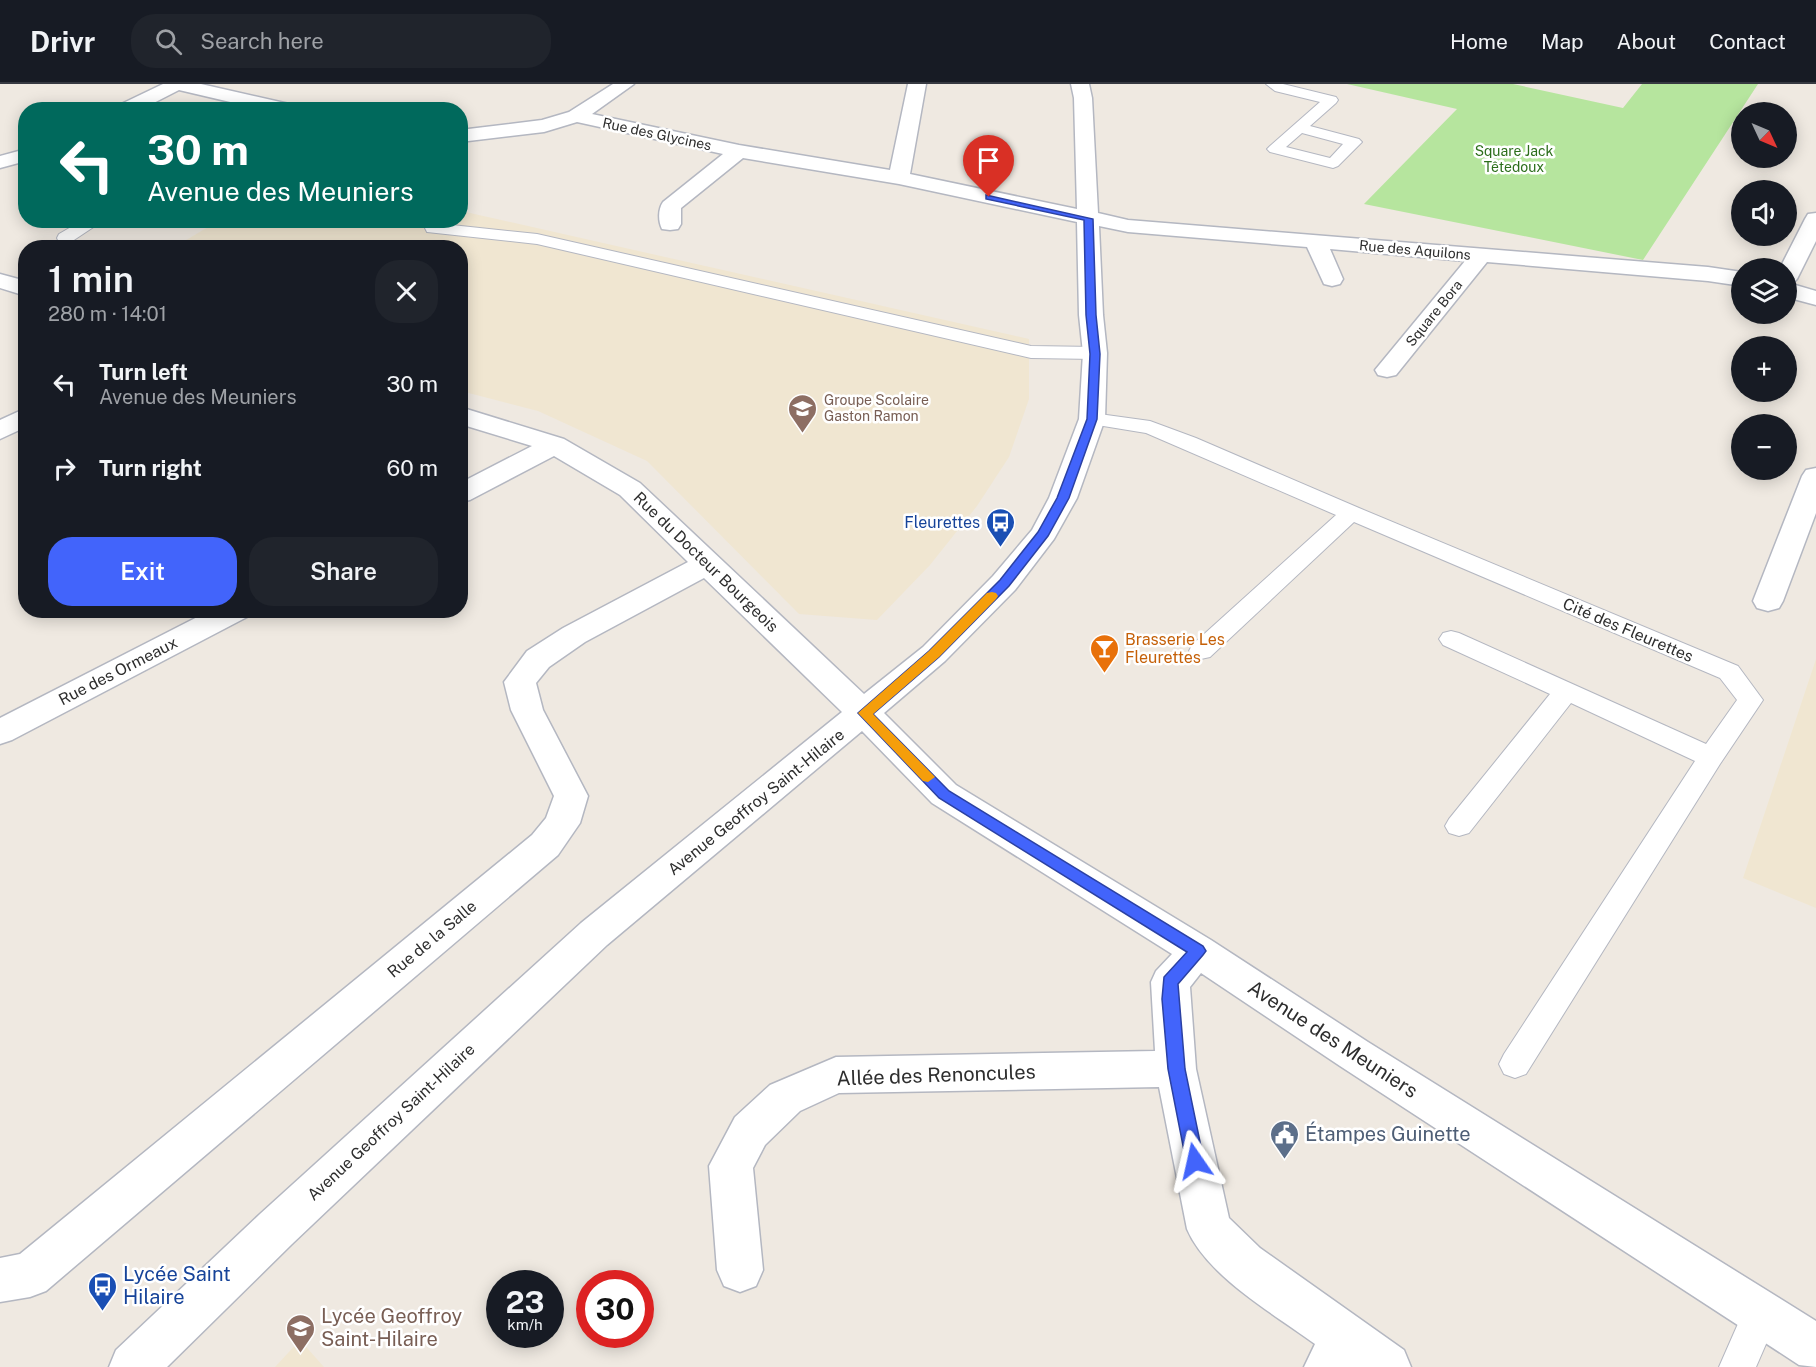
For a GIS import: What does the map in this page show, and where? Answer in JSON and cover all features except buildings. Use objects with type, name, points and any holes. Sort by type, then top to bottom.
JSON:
[{"type":"street","points":[[140,102],[177,84],[254,102]]},
{"type":"street","name":"Rue des Glycines","points":[[468,135],[543,126],[576,116],[625,84]]},
{"type":"street","points":[[899,178],[917,84]]},
{"type":"street","name":"Avenue Geoffroy Saint-Hilaire","points":[[133,1367],[276,1229],[594,934],[864,713],[950,638],[1004,583],[1044,533],[1063,498],[1092,419],[1095,354],[1091,315],[1086,90]]},
{"type":"street","name":"Rue des Glycines","points":[[576,116],[739,151],[899,178],[1088,219]]},
{"type":"street","name":"Rue des Glycines","points":[[670,224],[670,206],[739,151]]},
{"type":"street","points":[[0,162],[18,157]]},
{"type":"street","name":"Rue des Aquilons","points":[[1088,219],[1128,226],[1731,277]]},
{"type":"street","points":[[1796,258],[1816,219]]},
{"type":"street","points":[[1315,241],[1332,279]]},
{"type":"street","name":"Square Bora","points":[[1387,370],[1481,256]]},
{"type":"street","points":[[0,281],[18,287]]},
{"type":"street","points":[[1797,293],[1816,298]]},
{"type":"street","name":"Rue du Docteur Bourgeois","points":[[468,418],[555,445],[630,489],[821,675],[864,713]]},
{"type":"street","points":[[0,431],[18,421]]},
{"type":"street","points":[[468,490],[555,445]]},
{"type":"street","points":[[1768,601],[1816,476]]},
{"type":"street","name":"Rue de la Salle","points":[[0,1280],[30,1275],[545,845],[562,823],[571,796],[527,710],[520,682],[538,658],[574,635],[708,563]]},
{"type":"street","name":"Rue des Ormeaux","points":[[0,732],[221,618]]},
{"type":"street","name":"Avenue des Meuniers","points":[[864,713],[944,794],[1198,951],[1364,1060],[1816,1348]]},
{"type":"street","points":[[1198,951],[1170,982],[1176,1069],[1209,1229],[1337,1353],[1387,1367]]},
{"type":"street","name":"Allée des Renoncules","points":[[740,1270],[731,1166],[750,1131],[785,1098],[825,1079],[836,1075],[1176,1069]]},
{"type":"lane","points":[[1273,84],[1280,88],[1331,100],[1299,128]]},
{"type":"lane","points":[[65,238],[82,228]]},
{"type":"lane","points":[[433,228],[537,239],[1031,352],[1095,354]]},
{"type":"lane","name":"Cité des Fleurettes","points":[[1092,419],[1150,427],[1189,442],[1351,513],[1729,672],[1750,700],[1711,757],[1515,1064]]},
{"type":"lane","points":[[1202,651],[1351,513]]},
{"type":"lane","points":[[1451,639],[1711,757]]},
{"type":"lane","points":[[1459,826],[1566,692]]},
{"type":"lane","points":[[1737,1367],[1761,1314]]},
{"type":"shaded area","name":"Groupe Scolaire Gaston Ramon","points":[[468,213],[1029,339],[1029,399],[1009,457],[977,506],[930,565],[877,620],[799,614],[647,461],[538,411],[468,393],[468,240],[186,240],[206,228],[468,228]]},
{"type":"shaded area","points":[[1816,659],[1816,908],[1743,878]]},
{"type":"shaded area","name":"Lycée Geoffroy Saint-Hilaire","points":[[300,1340],[324,1367],[275,1367]]},
{"type":"green space","name":"Square Jack Têtedoux","points":[[1347,84],[1513,84],[1623,108],[1642,84],[1758,84],[1746,102],[1731,102],[1731,125],[1643,260],[1364,204],[1457,109]]},
{"type":"slow traffic","points":[[928,777],[864,713],[934,654],[992,596]]},
{"type":"place","name":"Groupe Scolaire Gaston Ramon","points":[[803,434]]},
{"type":"place","name":"Fleurettes","points":[[1001,548]]},
{"type":"place","name":"Brasserie Les Fleurettes","points":[[1104,674]]},
{"type":"place","name":"Étampes Guinette","points":[[1284,1160]]},
{"type":"place","name":"Lycée Saint Hilaire","points":[[102,1312]]},
{"type":"place","name":"Lycée Geoffroy Saint-Hilaire","points":[[300,1354]]},
{"type":"route","points":[[989,197],[1088,219],[1091,315],[1095,354],[1092,419],[1063,498],[1044,533],[1004,583],[934,654],[864,713],[944,794],[1198,951],[1170,982],[1176,1069],[1195,1161]]}]
